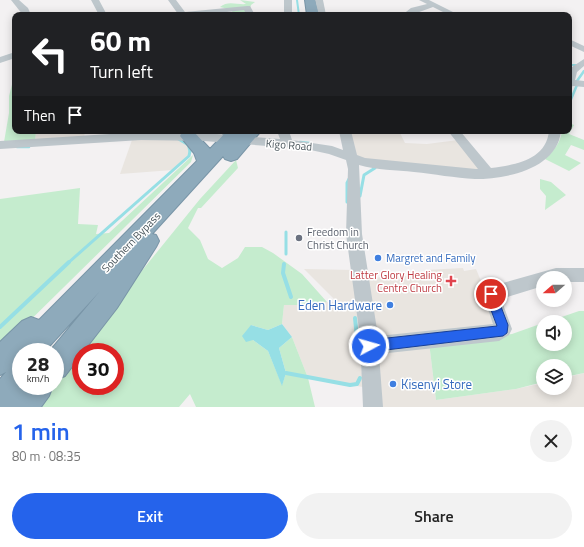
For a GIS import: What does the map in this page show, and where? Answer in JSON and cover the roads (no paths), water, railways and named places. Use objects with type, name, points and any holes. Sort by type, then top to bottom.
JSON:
[{"type":"highway","points":[[302,0],[304,12]]},
{"type":"highway","points":[[310,0],[312,12]]},
{"type":"highway","points":[[199,135],[199,146],[207,163]]},
{"type":"highway","name":"Southern Bypass","points":[[52,343],[144,237],[171,202],[207,163],[248,136]]},
{"type":"highway","name":"Southern Bypass","points":[[35,343],[248,136]]},
{"type":"highway","points":[[0,361],[66,296],[144,237]]},
{"type":"highway","points":[[64,355],[108,300],[144,237]]},
{"type":"highway","points":[[0,379],[12,366]]},
{"type":"highway","points":[[0,400],[12,387]]},
{"type":"highway","points":[[22,407],[32,395]]},
{"type":"street","points":[[15,0],[26,12]]},
{"type":"street","points":[[95,0],[101,12]]},
{"type":"street","points":[[172,0],[180,12]]},
{"type":"street","points":[[288,0],[288,12]]},
{"type":"street","points":[[319,0],[321,12]]},
{"type":"street","points":[[423,0],[448,12]]},
{"type":"street","points":[[411,12],[433,5]]},
{"type":"street","points":[[207,12],[241,8],[247,8],[249,12]]},
{"type":"street","points":[[572,43],[584,49]]},
{"type":"street","points":[[0,60],[12,56]]},
{"type":"street","points":[[572,70],[584,62]]},
{"type":"street","points":[[572,84],[584,84]]},
{"type":"street","name":"Kigo Road","points":[[0,145],[116,134],[248,136],[288,144],[332,150],[364,162],[463,174],[488,173],[522,167],[535,162],[547,151],[554,140],[555,134]]},
{"type":"street","points":[[284,134],[288,144]]},
{"type":"street","points":[[346,134],[353,159],[354,234],[369,346],[372,407]]},
{"type":"street","points":[[456,134],[488,173]]},
{"type":"street","points":[[572,275],[584,275]]},
{"type":"street","points":[[369,346],[499,332],[503,329],[491,294],[536,280]]},
{"type":"water","points":[[282,324],[292,337],[279,348],[286,373],[282,386],[268,351],[253,340],[246,342],[242,336],[251,325],[268,330]]},
{"type":"waterway","points":[[297,0],[299,12]]},
{"type":"waterway","points":[[577,81],[584,71]]},
{"type":"waterway","points":[[572,97],[577,85]]},
{"type":"waterway","points":[[178,139],[188,145],[190,152]]},
{"type":"waterway","points":[[300,142],[310,143]]},
{"type":"waterway","points":[[17,147],[29,147]]},
{"type":"waterway","points":[[68,263],[189,156],[190,152]]},
{"type":"waterway","points":[[360,196],[364,175],[375,168]]},
{"type":"waterway","points":[[347,202],[347,183],[349,179]]},
{"type":"waterway","points":[[286,232],[286,254]]},
{"type":"waterway","points":[[0,327],[69,262]]},
{"type":"waterway","points":[[284,264],[283,273],[291,297]]},
{"type":"waterway","points":[[355,318],[358,348]]},
{"type":"waterway","points":[[286,373],[350,385],[357,384],[360,378]]},
{"type":"place","name":"Freedom in Christ Church","points":[[299,238]]},
{"type":"place","name":"Margret and Family","points":[[378,258]]},
{"type":"place","name":"Latter Glory Healing Centre Church","points":[[451,281]]},
{"type":"place","name":"Eden Hardware","points":[[390,305]]},
{"type":"place","name":"Kisenyi Store","points":[[393,384]]}]
